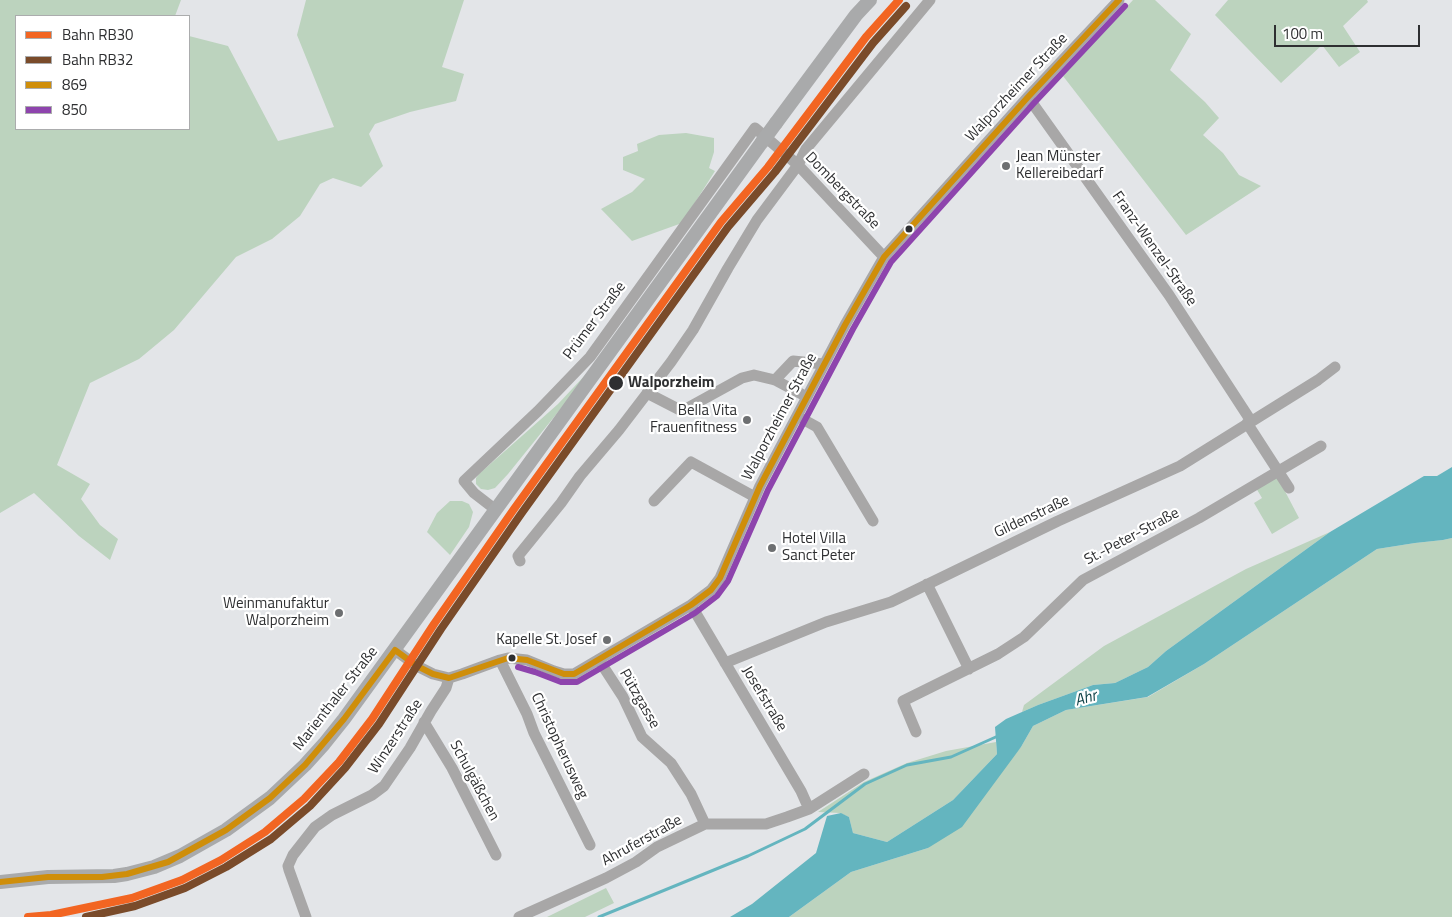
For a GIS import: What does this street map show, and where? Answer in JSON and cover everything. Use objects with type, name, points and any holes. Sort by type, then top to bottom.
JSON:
[{"type":"main road","name":"Marienthaler Straße","points":[[0,882],[40,877],[102,877],[127,874],[168,862],[226,830],[270,798],[305,765],[344,719],[395,650],[762,142],[856,15],[870,0]]},
{"type":"street","points":[[520,561],[518,556],[561,503],[580,476],[619,430],[693,330],[757,220],[798,165],[806,149],[930,0]]},
{"type":"street","name":"Walporzheimer Straße","points":[[449,678],[508,658],[527,660],[564,674],[574,674],[691,606],[711,590],[720,578],[755,497],[824,364],[884,257],[1028,97],[1119,0]]},
{"type":"street","name":"Franz-Wenzel-Straße","points":[[1028,97],[1169,295],[1289,488]]},
{"type":"street","name":"Dombergstraße","points":[[755,128],[798,165],[884,257]]},
{"type":"street","name":"Prümer Straße","points":[[496,510],[474,493],[464,481],[538,411],[590,357],[755,128]]},
{"type":"street","points":[[775,380],[793,362],[824,364]]},
{"type":"street","name":"Gildenstraße","points":[[725,663],[826,622],[891,602],[1058,521],[1180,466],[1318,380],[1335,367]]},
{"type":"street","points":[[647,393],[682,411],[742,378],[754,375],[775,380],[807,397]]},
{"type":"street","points":[[797,416],[817,427],[873,521]]},
{"type":"street","name":"St.-Peter-Straße","points":[[916,732],[903,701],[998,654],[1024,637],[1083,580],[1198,518],[1321,446]]},
{"type":"street","points":[[654,502],[691,462],[755,497]]},
{"type":"street","points":[[928,584],[969,669]]},
{"type":"street","name":"Josefstraße","points":[[691,606],[808,805]]},
{"type":"street","points":[[395,650],[417,666],[433,674],[449,678]]},
{"type":"street","name":"Christopherusweg","points":[[500,660],[590,845]]},
{"type":"street","name":"Pützgasse","points":[[599,660],[623,697],[642,737],[671,763],[691,794],[705,824]]},
{"type":"street","name":"Winzerstraße","points":[[306,917],[288,866],[293,855],[316,827],[332,815],[363,800],[384,786],[410,748],[446,688],[449,678]]},
{"type":"street","name":"Schulgäßchen","points":[[424,722],[452,768],[496,855]]},
{"type":"street","name":"Ahruferstraße","points":[[520,917],[606,878],[636,862],[657,846],[705,824],[766,824],[808,805],[864,774]]},
{"type":"green space","points":[[0,0],[181,0],[175,15],[15,15],[15,130],[190,130],[190,36],[228,46],[278,141],[334,127],[297,35],[306,0],[464,0],[442,67],[464,74],[456,101],[410,112],[375,124],[369,134],[383,166],[361,187],[333,178],[320,184],[300,216],[272,239],[236,257],[174,330],[139,359],[90,383],[57,465],[90,484],[81,499],[100,525],[118,539],[110,560],[79,536],[34,493],[0,513]]},
{"type":"green space","points":[[1133,0],[1155,0],[1191,34],[1170,70],[1205,102],[1219,118],[1203,135],[1223,153],[1239,175],[1261,186],[1186,235],[1063,76]]},
{"type":"green space","points":[[1228,0],[1367,0],[1368,2],[1343,26],[1360,52],[1339,67],[1322,45],[1281,83],[1215,15]]},
{"type":"green space","points":[[686,133],[714,138],[714,152],[709,168],[715,171],[682,223],[632,241],[601,209],[632,192],[645,179],[623,170],[623,157],[638,151],[637,144],[659,135]]},
{"type":"green space","points":[[588,372],[508,474],[495,488],[481,489],[476,484],[476,478],[479,474],[558,404]]},
{"type":"green space","points":[[1277,476],[1299,518],[1272,534],[1254,503],[1262,498],[1256,488]]},
{"type":"green space","points":[[450,501],[462,501],[469,504],[473,512],[469,527],[450,555],[427,532],[437,513]]},
{"type":"green space","points":[[1330,532],[1166,651],[1148,667],[1115,683],[1093,685],[1022,712],[1024,705],[1104,646],[1246,569]]},
{"type":"green space","points":[[1452,538],[1452,917],[789,917],[851,872],[928,848],[1021,747],[1033,726],[1066,710],[1148,697],[1204,664],[1377,549]]},
{"type":"green space","points":[[996,742],[997,754],[953,800],[887,842],[853,833],[849,817],[840,813],[818,812],[864,782],[907,763],[946,751]]},
{"type":"green space","points":[[606,888],[614,903],[585,917],[547,917]]},
{"type":"water","name":"Ahr","points":[[1452,467],[1452,538],[1377,549],[1204,664],[1147,697],[1066,710],[1033,726],[1021,747],[962,827],[928,848],[851,872],[789,917],[730,917],[752,904],[816,853],[827,816],[841,813],[849,817],[853,833],[887,842],[953,800],[997,754],[995,727],[1006,719],[1093,685],[1115,683],[1148,667],[1166,651],[1330,532],[1424,476],[1437,476]]},
{"type":"waterway","points":[[599,917],[748,856],[805,829],[865,784],[907,765],[951,757],[998,736]]},
{"type":"rail line","name":"RB30","points":[[28,917],[51,915],[132,898],[182,880],[221,860],[265,832],[304,799],[339,762],[372,719],[434,624],[514,509],[721,222],[768,167],[866,37],[899,0]]},
{"type":"rail line","name":"RB32","points":[[86,917],[135,906],[185,888],[226,867],[271,839],[310,806],[345,768],[379,724],[441,629],[521,514],[728,227],[775,172],[873,43],[906,6]]},
{"type":"transit line","name":"869","points":[[0,882],[48,877],[102,877],[127,874],[168,862],[226,830],[270,798],[305,765],[344,719],[395,650],[417,666],[433,674],[449,678],[508,658],[527,660],[564,674],[574,674],[691,605],[711,590],[720,578],[760,486],[845,325],[884,257],[1028,97],[1119,0]]},
{"type":"transit line","name":"850","points":[[518,667],[561,682],[577,682],[695,613],[717,596],[728,581],[768,490],[853,329],[891,262],[1034,103],[1125,6]]},
{"type":"place","name":"Jean Münster Kellereibedarf","points":[[1006,166]]},
{"type":"place","name":"Walporzheim","points":[[616,383]]},
{"type":"place","name":"Bella Vita Frauenfitness","points":[[747,420]]},
{"type":"place","name":"Hotel Villa Sanct Peter","points":[[772,548]]},
{"type":"place","name":"Weinmanufaktur Walporzheim","points":[[339,613]]},
{"type":"place","name":"Kapelle St. Josef","points":[[607,640]]}]
